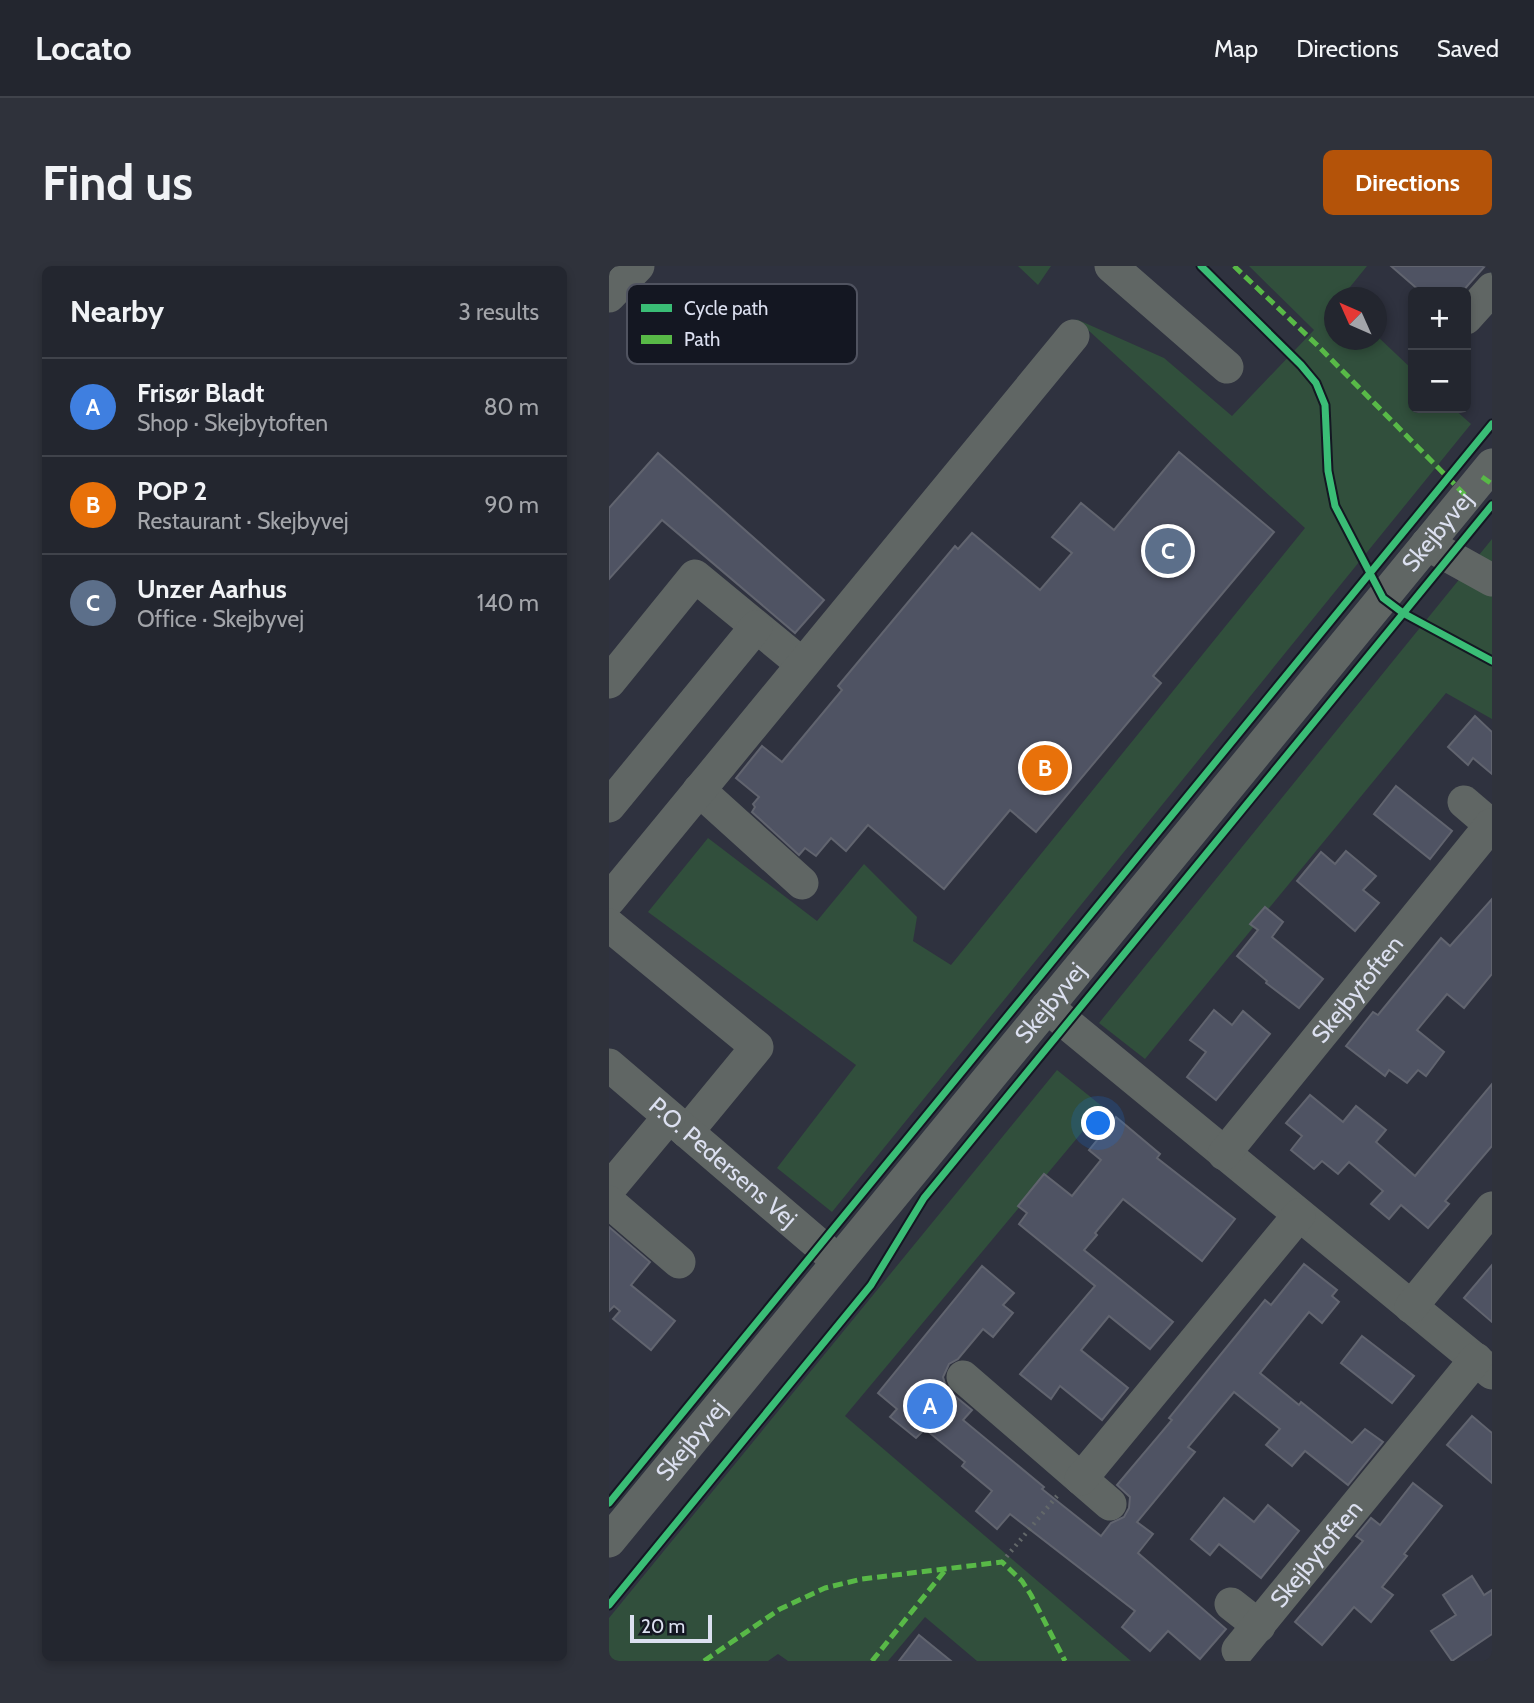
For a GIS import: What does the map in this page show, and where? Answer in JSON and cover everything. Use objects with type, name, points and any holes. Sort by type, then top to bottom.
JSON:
[{"type":"street","points":[[609,296],[638,266]]},
{"type":"street","points":[[1111,266],[1227,367]]},
{"type":"street","points":[[1471,312],[1492,289]]},
{"type":"street","points":[[609,900],[1073,336]]},
{"type":"street","name":"Skejbyvej","points":[[609,1541],[1492,465]]},
{"type":"street","points":[[1427,544],[1492,580]]},
{"type":"street","points":[[609,682],[695,576],[802,664]]},
{"type":"street","points":[[609,806],[756,626]]},
{"type":"street","points":[[699,790],[802,883]]},
{"type":"street","name":"Skejbytoften","points":[[1224,1154],[1492,825],[1464,802]]},
{"type":"street","points":[[609,925],[757,1047],[609,1189]]},
{"type":"street","name":"Skejbytoften","points":[[1047,1007],[1484,1366],[1249,1638],[1231,1604]]},
{"type":"street","name":"P.O. Pedersens Vej","points":[[609,1065],[838,1261]]},
{"type":"street","points":[[609,1202],[679,1262]]},
{"type":"street","points":[[1411,1307],[1492,1208]]},
{"type":"street","points":[[1078,1477],[1299,1215]]},
{"type":"street","points":[[963,1377],[1110,1504]]},
{"type":"path","points":[[1002,1562],[1078,1477]]},
{"type":"green space","points":[[1018,266],[1051,266],[1038,285]]},
{"type":"green space","points":[[1249,266],[1367,266],[1350,287],[1324,287],[1324,350],[1387,350],[1387,345],[1408,365],[1408,413],[1459,413],[1471,424],[832,1212],[777,1168],[856,1065],[648,912],[708,838],[817,921],[864,864],[917,917],[913,941],[951,965],[1305,528],[1076,319],[1164,358],[1232,416],[1314,330]]},
{"type":"green space","points":[[1492,539],[1492,719],[1446,693],[1145,1059],[1099,1023]]},
{"type":"green space","points":[[1057,1070],[1103,1107],[845,1416],[1131,1661],[977,1661],[925,1617],[888,1661],[788,1661],[778,1654],[768,1661],[609,1661],[609,1618]]},
{"type":"building","points":[[1391,266],[1485,266],[1466,287],[1415,287]]},
{"type":"building","points":[[1179,452],[1274,532],[1153,676],[1161,683],[1036,832],[1010,810],[944,889],[868,825],[846,851],[831,838],[816,856],[805,848],[799,855],[752,812],[755,807],[753,804],[759,797],[736,778],[762,746],[782,762],[842,690],[838,686],[955,546],[958,549],[972,533],[1040,590],[1072,553],[1052,537],[1081,503],[1114,530]]},
{"type":"building","points":[[658,453],[824,600],[795,633],[662,520],[609,579],[609,508]]},
{"type":"building","points":[[1475,716],[1492,732],[1492,774],[1473,758],[1468,765],[1448,747]]},
{"type":"building","points":[[1396,786],[1452,831],[1430,859],[1374,814]]},
{"type":"building","points":[[1346,851],[1376,876],[1363,890],[1379,903],[1355,931],[1297,881],[1321,852],[1335,864]]},
{"type":"building","points":[[1492,899],[1492,974],[1464,1008],[1447,994],[1417,1030],[1444,1052],[1426,1076],[1418,1070],[1407,1083],[1389,1070],[1385,1076],[1346,1046],[1373,1012],[1378,1015],[1441,938],[1450,946]]},
{"type":"building","points":[[1265,907],[1283,922],[1272,937],[1323,979],[1299,1008],[1237,956],[1258,930],[1250,924]]},
{"type":"building","points":[[1214,1010],[1232,1025],[1243,1011],[1270,1034],[1216,1100],[1187,1077],[1206,1052],[1190,1040]]},
{"type":"building","points":[[1492,1084],[1492,1146],[1445,1201],[1449,1204],[1428,1228],[1401,1205],[1389,1219],[1371,1204],[1383,1191],[1349,1162],[1338,1174],[1322,1161],[1314,1169],[1291,1150],[1302,1136],[1286,1123],[1310,1095],[1343,1122],[1356,1106],[1386,1130],[1376,1142],[1415,1176]]},
{"type":"building","points":[[1116,1117],[1160,1154],[1157,1158],[1235,1219],[1202,1261],[1123,1199],[1095,1233],[1097,1235],[1084,1250],[1173,1322],[1150,1349],[1109,1316],[1081,1350],[1128,1388],[1102,1420],[1060,1386],[1051,1399],[1020,1374],[1095,1286],[1019,1224],[1027,1213],[1018,1206],[1044,1174],[1072,1196],[1101,1160],[1089,1150]]},
{"type":"building","points":[[609,1227],[650,1262],[631,1285],[675,1321],[651,1350],[613,1319],[620,1311],[614,1306],[609,1311]]},
{"type":"building","points":[[1304,1264],[1337,1290],[1332,1296],[1339,1302],[1322,1323],[1309,1312],[1260,1373],[1352,1443],[1365,1429],[1383,1442],[1348,1485],[1305,1451],[1292,1466],[1266,1445],[1280,1429],[1234,1392],[1188,1447],[1195,1452],[1137,1522],[1153,1534],[1138,1553],[1226,1629],[1200,1659],[1168,1631],[1150,1651],[1122,1627],[1135,1611],[1010,1514],[997,1529],[976,1511],[992,1491],[962,1466],[965,1462],[925,1429],[916,1438],[890,1417],[897,1409],[878,1393],[982,1266],[1014,1293],[1003,1305],[1013,1313],[993,1337],[983,1329],[958,1359],[949,1364],[943,1377],[945,1384],[950,1392],[972,1410],[963,1420],[1101,1536],[1111,1523],[1124,1517],[1129,1508],[1130,1497],[1117,1485],[1172,1420],[1169,1418],[1265,1300],[1271,1305]]},
{"type":"building","points":[[1492,1265],[1492,1322],[1464,1298]]},
{"type":"building","points":[[1362,1336],[1414,1376],[1392,1403],[1341,1363]]},
{"type":"building","points":[[1472,1416],[1492,1433],[1492,1483],[1447,1445]]},
{"type":"building","points":[[1413,1483],[1442,1506],[1382,1587],[1393,1595],[1371,1622],[1354,1607],[1322,1645],[1295,1622],[1363,1541],[1356,1536],[1371,1518],[1380,1525]]},
{"type":"building","points":[[1224,1498],[1254,1522],[1268,1505],[1299,1531],[1261,1578],[1219,1544],[1210,1555],[1191,1539]]},
{"type":"building","points":[[1472,1576],[1484,1595],[1492,1590],[1492,1634],[1452,1661],[1431,1631],[1456,1615],[1443,1595]]},
{"type":"building","points":[[919,1635],[951,1661],[899,1661]]},
{"type":"marked path","points":[[1234,266],[1316,344],[1466,496]]},
{"type":"marked path","points":[[1482,477],[1492,484]]},
{"type":"marked path","points":[[704,1661],[780,1609],[825,1588],[862,1579],[1002,1562],[1022,1581],[1031,1595],[1065,1661]]},
{"type":"marked path","points":[[872,1661],[947,1568]]},
{"type":"cycle path","points":[[1201,266],[1316,383],[1325,405],[1328,471],[1335,506],[1383,598],[1403,613],[1492,661]]},
{"type":"cycle path","points":[[609,1503],[1492,424]]},
{"type":"cycle path","points":[[609,1605],[871,1285],[924,1198],[1492,505]]},
{"type":"place","name":"Unzer Aarhus","points":[[1168,551]]},
{"type":"place","name":"POP 2","points":[[1045,768]]},
{"type":"place","name":"Frisør Bladt","points":[[930,1406]]}]
